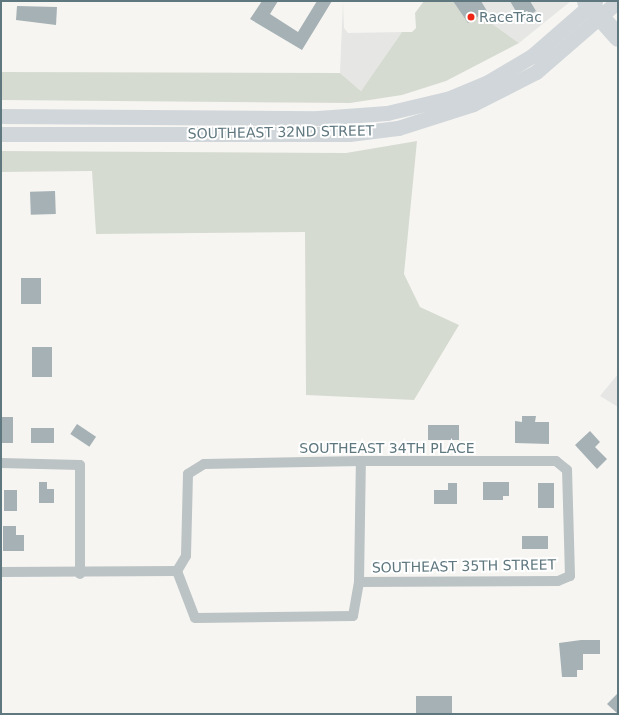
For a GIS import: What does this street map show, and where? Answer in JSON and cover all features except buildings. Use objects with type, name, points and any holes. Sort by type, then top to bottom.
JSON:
[{"type":"highway","points":[[593,6],[618,37]]},
{"type":"main road","points":[[593,6],[618,1]]},
{"type":"main road","name":"SOUTHEAST 32ND STREET","points":[[1,116],[310,118],[387,113],[450,98],[488,82],[532,56],[593,6]]},
{"type":"main road","name":"SOUTHEAST 32ND STREET","points":[[1,134],[349,134],[398,128],[473,104],[536,72],[593,6]]},
{"type":"street","name":"SOUTHEAST 34TH PLACE","points":[[177,571],[186,556],[188,474],[204,464],[361,461],[556,461],[567,470],[570,576]]},
{"type":"street","points":[[1,572],[80,574],[177,571],[195,618],[353,615],[359,582],[361,461]]},
{"type":"street","points":[[1,463],[80,465],[80,574]]},
{"type":"street","name":"SOUTHEAST 35TH STREET","points":[[359,582],[558,581],[570,576]]},
{"type":"shaded area","points":[[343,1],[344,28],[348,33],[402,32],[361,91],[340,73]]},
{"type":"shaded area","points":[[424,1],[460,1],[519,43],[446,81],[402,95],[350,103],[1,100],[1,72],[340,73],[361,91],[402,32],[412,32],[416,28],[415,13]]},
{"type":"shaded area","points":[[460,1],[571,1],[519,43]]},
{"type":"shaded area","points":[[417,141],[404,274],[420,307],[459,325],[414,400],[306,395],[305,232],[96,234],[92,171],[1,172],[1,151],[346,153]]},
{"type":"shaded area","points":[[618,374],[618,407],[600,396]]},
{"type":"place","name":"RaceTrac","points":[[471,17]]}]
